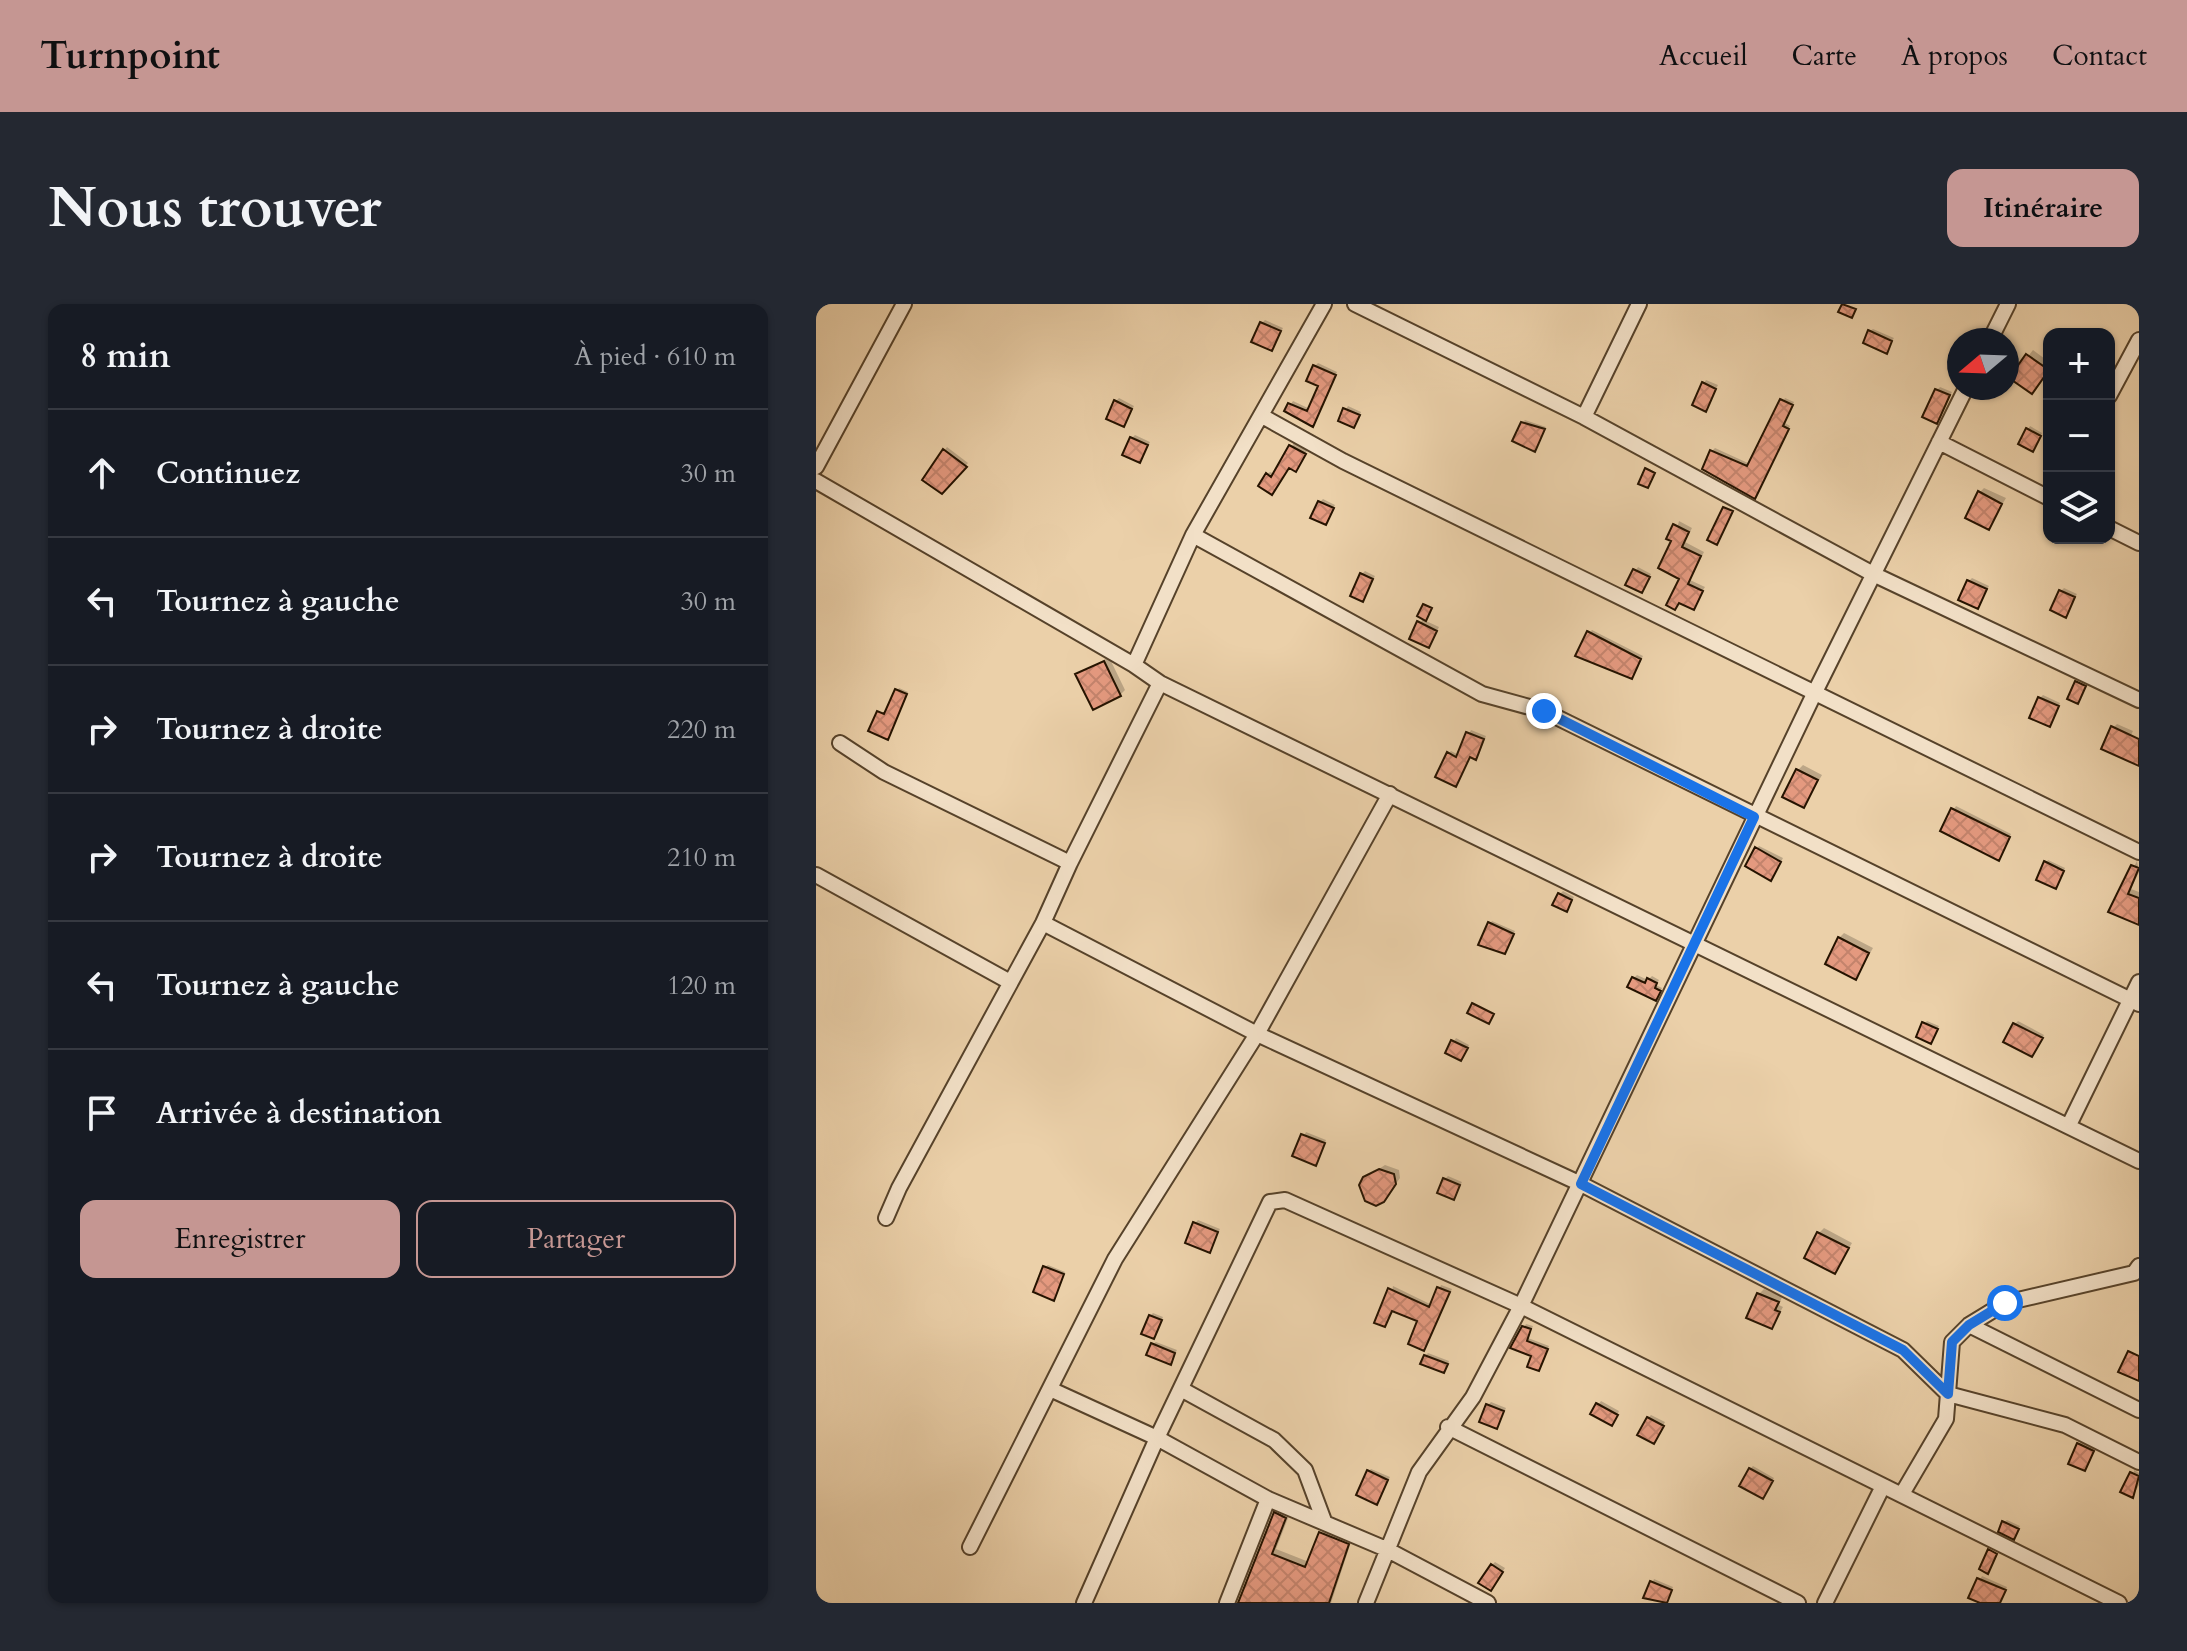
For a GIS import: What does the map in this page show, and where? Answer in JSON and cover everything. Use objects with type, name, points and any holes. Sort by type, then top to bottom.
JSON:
[{"type":"street","points":[[816,467],[904,304]]},
{"type":"street","points":[[1134,665],[1193,535],[1324,304]]},
{"type":"street","points":[[1355,304],[1584,417],[1873,574],[2139,700]]},
{"type":"street","points":[[1584,417],[1639,304]]},
{"type":"street","points":[[1996,328],[2008,304]]},
{"type":"street","points":[[2115,385],[2139,340]]},
{"type":"street","points":[[1366,1603],[1419,1472],[1448,1427],[1473,1397],[1521,1306],[1754,817],[1960,400]]},
{"type":"street","points":[[1262,416],[1371,475],[2139,852]]},
{"type":"street","points":[[1939,442],[2043,495]]},
{"type":"street","points":[[816,481],[1160,683],[2139,1161]]},
{"type":"street","points":[[2115,531],[2139,543]]},
{"type":"street","points":[[1193,535],[1482,694],[1544,711],[2135,1002]]},
{"type":"street","points":[[886,1218],[1043,923],[1160,683]]},
{"type":"street","points":[[840,743],[884,772],[1070,863]]},
{"type":"street","points":[[970,1547],[1115,1259],[1257,1034],[1390,794]]},
{"type":"street","points":[[816,875],[1010,982]]},
{"type":"street","points":[[1043,923],[1257,1034],[1581,1184],[1903,1350],[1948,1394],[2065,1425],[2139,1462]]},
{"type":"street","points":[[2069,1125],[2135,1002],[2139,982]]},
{"type":"street","points":[[1084,1603],[1157,1438],[1270,1202],[1285,1200],[1521,1306],[2119,1603]]},
{"type":"street","points":[[1902,1494],[1946,1419],[1952,1342],[1969,1325],[2005,1303],[2134,1273],[2139,1266]]},
{"type":"street","points":[[1969,1325],[2139,1410]]},
{"type":"street","points":[[1050,1389],[1157,1438],[1268,1499],[1386,1549],[1488,1603]]},
{"type":"street","points":[[1181,1389],[1274,1440],[1305,1470],[1324,1521]]},
{"type":"street","points":[[1448,1427],[1798,1603]]},
{"type":"street","points":[[1825,1603],[1883,1486]]},
{"type":"street","points":[[1227,1603],[1268,1499]]},
{"type":"building","points":[[1842,304],[1856,309],[1852,318],[1838,312]]},
{"type":"building","points":[[1260,322],[1281,331],[1272,351],[1251,342]]},
{"type":"building","points":[[1868,330],[1892,341],[1887,354],[1863,343]]},
{"type":"building","points":[[2026,354],[2043,366],[2043,378],[2032,394],[2019,385],[2019,364]]},
{"type":"building","points":[[1313,365],[1336,375],[1313,427],[1284,411],[1288,403],[1307,411],[1318,386],[1306,381]]},
{"type":"building","points":[[1702,382],[1716,389],[1706,412],[1692,405]]},
{"type":"building","points":[[1935,389],[1947,394],[1948,400],[1937,424],[1922,417]]},
{"type":"building","points":[[1780,399],[1793,405],[1783,426],[1789,429],[1755,499],[1702,469],[1710,450],[1747,466]]},
{"type":"building","points":[[1114,400],[1132,409],[1124,427],[1106,419]]},
{"type":"building","points":[[1343,408],[1360,415],[1354,428],[1338,421]]},
{"type":"building","points":[[1521,422],[1545,429],[1535,452],[1512,441]]},
{"type":"building","points":[[2026,428],[2041,436],[2033,452],[2018,444]]},
{"type":"building","points":[[1130,437],[1148,445],[1140,463],[1122,455]]},
{"type":"building","points":[[1289,445],[1306,454],[1296,472],[1289,468],[1272,495],[1258,486],[1266,473],[1271,477]]},
{"type":"building","points":[[943,449],[967,467],[942,494],[922,480]]},
{"type":"building","points":[[1645,468],[1655,473],[1648,488],[1638,484]]},
{"type":"building","points":[[1978,491],[2002,504],[1989,530],[1965,518]]},
{"type":"building","points":[[1318,501],[1334,508],[1326,525],[1310,518]]},
{"type":"building","points":[[1723,507],[1733,511],[1717,545],[1707,540]]},
{"type":"building","points":[[1673,524],[1689,532],[1682,547],[1701,556],[1688,584],[1703,591],[1694,610],[1679,603],[1675,610],[1666,605],[1679,579],[1658,568],[1671,541],[1666,539]]},
{"type":"building","points":[[1633,569],[1650,577],[1642,593],[1625,585]]},
{"type":"building","points":[[1360,573],[1373,579],[1363,602],[1350,596]]},
{"type":"building","points":[[1967,580],[1987,589],[1978,609],[1958,600]]},
{"type":"building","points":[[2059,590],[2075,597],[2066,618],[2050,610]]},
{"type":"building","points":[[1423,604],[1432,608],[1426,621],[1417,616]]},
{"type":"building","points":[[1417,621],[1437,631],[1429,648],[1409,639]]},
{"type":"building","points":[[1587,631],[1641,659],[1632,679],[1575,656]]},
{"type":"building","points":[[1104,661],[1121,696],[1093,710],[1075,674]]},
{"type":"building","points":[[2075,681],[2086,686],[2078,704],[2067,699]]},
{"type":"building","points":[[895,689],[907,694],[888,740],[868,731],[877,711],[884,714]]},
{"type":"building","points":[[2038,697],[2059,706],[2050,727],[2029,718]]},
{"type":"building","points":[[2111,726],[2139,739],[2139,766],[2101,749]]},
{"type":"building","points":[[1466,732],[1484,739],[1476,760],[1470,757],[1456,787],[1435,777],[1447,752],[1456,757]]},
{"type":"building","points":[[1796,769],[1818,780],[1804,808],[1782,797]]},
{"type":"building","points":[[1951,808],[2010,837],[1999,861],[1940,831]]},
{"type":"building","points":[[1755,847],[1781,862],[1771,881],[1745,866]]},
{"type":"building","points":[[2044,861],[2064,871],[2056,889],[2036,880]]},
{"type":"building","points":[[2131,865],[2139,868],[2128,894],[2139,898],[2139,925],[2108,912]]},
{"type":"building","points":[[1558,893],[1572,900],[1567,912],[1552,905]]},
{"type":"building","points":[[1488,922],[1514,934],[1505,954],[1478,945]]},
{"type":"building","points":[[1838,937],[1869,953],[1856,980],[1825,964]]},
{"type":"building","points":[[1632,977],[1645,983],[1647,978],[1657,983],[1655,988],[1661,991],[1656,1001],[1627,987]]},
{"type":"building","points":[[1472,1003],[1494,1014],[1489,1024],[1467,1013]]},
{"type":"building","points":[[1922,1022],[1938,1029],[1931,1044],[1916,1037]]},
{"type":"building","points":[[2013,1023],[2043,1038],[2032,1057],[2003,1042]]},
{"type":"building","points":[[1451,1040],[1468,1048],[1461,1061],[1445,1053]]},
{"type":"building","points":[[1301,1134],[1325,1143],[1316,1166],[1292,1156]]},
{"type":"building","points":[[1379,1169],[1394,1174],[1396,1184],[1384,1202],[1376,1206],[1365,1201],[1359,1185],[1363,1177]]},
{"type":"building","points":[[1443,1178],[1460,1185],[1454,1200],[1437,1193]]},
{"type":"building","points":[[1193,1222],[1218,1232],[1210,1253],[1185,1243]]},
{"type":"building","points":[[1817,1232],[1849,1248],[1835,1274],[1804,1258]]},
{"type":"building","points":[[1043,1266],[1064,1274],[1054,1301],[1033,1292]]},
{"type":"building","points":[[1437,1287],[1450,1292],[1424,1351],[1408,1344],[1417,1321],[1392,1311],[1385,1327],[1374,1323],[1388,1288],[1429,1307]]},
{"type":"building","points":[[1757,1293],[1779,1302],[1775,1310],[1780,1312],[1772,1329],[1746,1318]]},
{"type":"building","points":[[1149,1315],[1162,1320],[1154,1339],[1141,1334]]},
{"type":"building","points":[[1522,1326],[1531,1329],[1527,1341],[1548,1349],[1539,1371],[1527,1367],[1531,1356],[1510,1348]]},
{"type":"building","points":[[1151,1343],[1175,1353],[1171,1365],[1146,1355]]},
{"type":"building","points":[[2128,1351],[2139,1356],[2139,1381],[2118,1372]]},
{"type":"building","points":[[1424,1355],[1448,1364],[1444,1373],[1420,1364]]},
{"type":"building","points":[[1596,1403],[1618,1415],[1612,1426],[1590,1414]]},
{"type":"building","points":[[1486,1404],[1504,1411],[1497,1429],[1479,1422]]},
{"type":"building","points":[[1647,1417],[1664,1426],[1654,1444],[1637,1435]]},
{"type":"building","points":[[2077,1443],[2094,1451],[2085,1471],[2068,1464]]},
{"type":"building","points":[[1749,1468],[1773,1481],[1763,1499],[1739,1486]]},
{"type":"building","points":[[1367,1470],[1388,1480],[1377,1505],[1356,1495]]},
{"type":"building","points":[[2130,1472],[2139,1476],[2133,1498],[2120,1492]]},
{"type":"building","points":[[1274,1512],[1286,1518],[1272,1554],[1305,1567],[1319,1532],[1349,1544],[1329,1603],[1238,1603]]},
{"type":"building","points":[[2002,1521],[2019,1529],[2014,1540],[1998,1532]]},
{"type":"building","points":[[1988,1549],[1997,1554],[1988,1574],[1979,1569]]},
{"type":"building","points":[[1491,1564],[1503,1572],[1491,1591],[1478,1583]]},
{"type":"building","points":[[1977,1578],[2006,1590],[2000,1603],[1980,1603],[1968,1598]]},
{"type":"building","points":[[1650,1581],[1672,1590],[1667,1603],[1643,1598]]},
{"type":"route","points":[[1544,711],[1754,817],[1581,1184],[1903,1350],[1948,1394],[1952,1342],[1969,1325],[2005,1303]]}]
